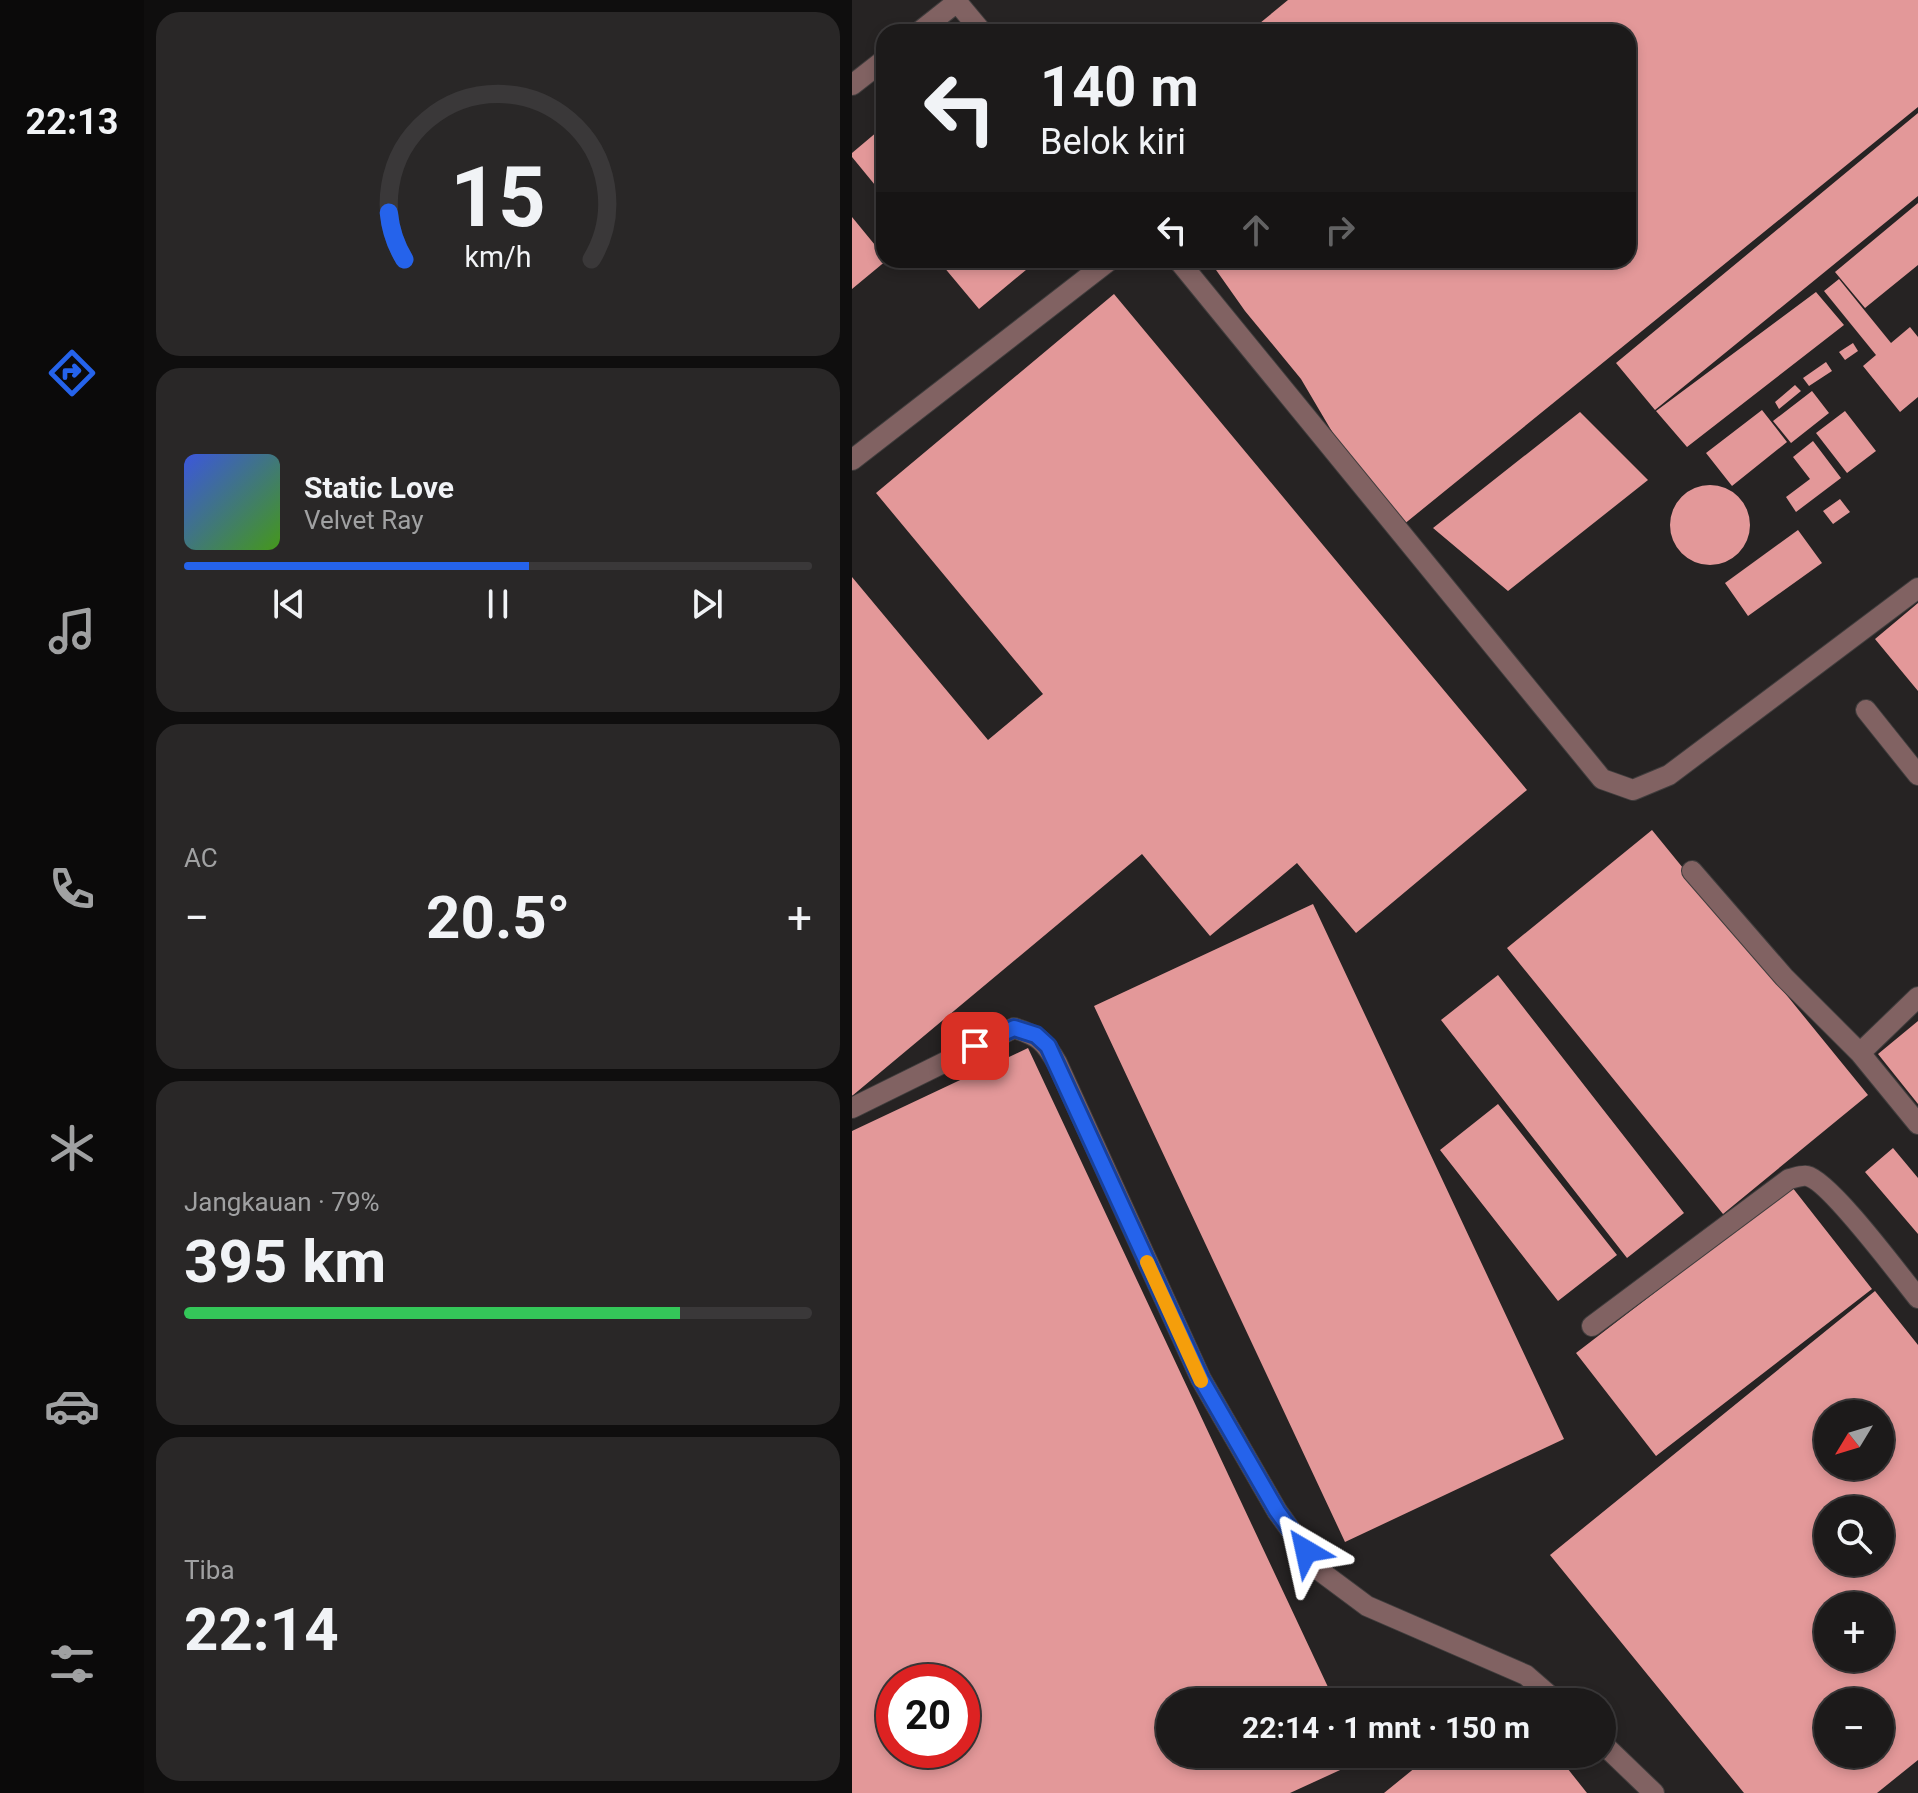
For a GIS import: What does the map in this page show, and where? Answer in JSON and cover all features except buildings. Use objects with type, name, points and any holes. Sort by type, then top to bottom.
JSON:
[{"type":"lane","points":[[929,24],[957,1],[976,24]]},
{"type":"lane","points":[[852,85],[876,66]]},
{"type":"lane","points":[[852,460],[1100,268]]},
{"type":"lane","points":[[1185,268],[1602,779],[1633,790],[1669,775],[1918,588]]},
{"type":"lane","points":[[1866,710],[1918,775]]},
{"type":"lane","points":[[1692,871],[1784,977],[1860,1053],[1918,1124]]},
{"type":"lane","points":[[1860,1053],[1918,997]]},
{"type":"lane","points":[[852,1108],[1014,1028],[1036,1035],[1048,1046],[1057,1063],[1201,1379],[1277,1511],[1320,1571],[1367,1606],[1526,1675],[1541,1688]]},
{"type":"lane","points":[[1592,1326],[1789,1179],[1806,1176],[1817,1180],[1848,1213],[1918,1298]]},
{"type":"lane","points":[[1616,1756],[1654,1793]]},
{"type":"slow traffic","points":[[1147,1262],[1201,1381]]},
{"type":"route","points":[[975,1046],[1014,1028],[1036,1035],[1048,1046],[1201,1379],[1277,1511],[1306,1551]]}]
